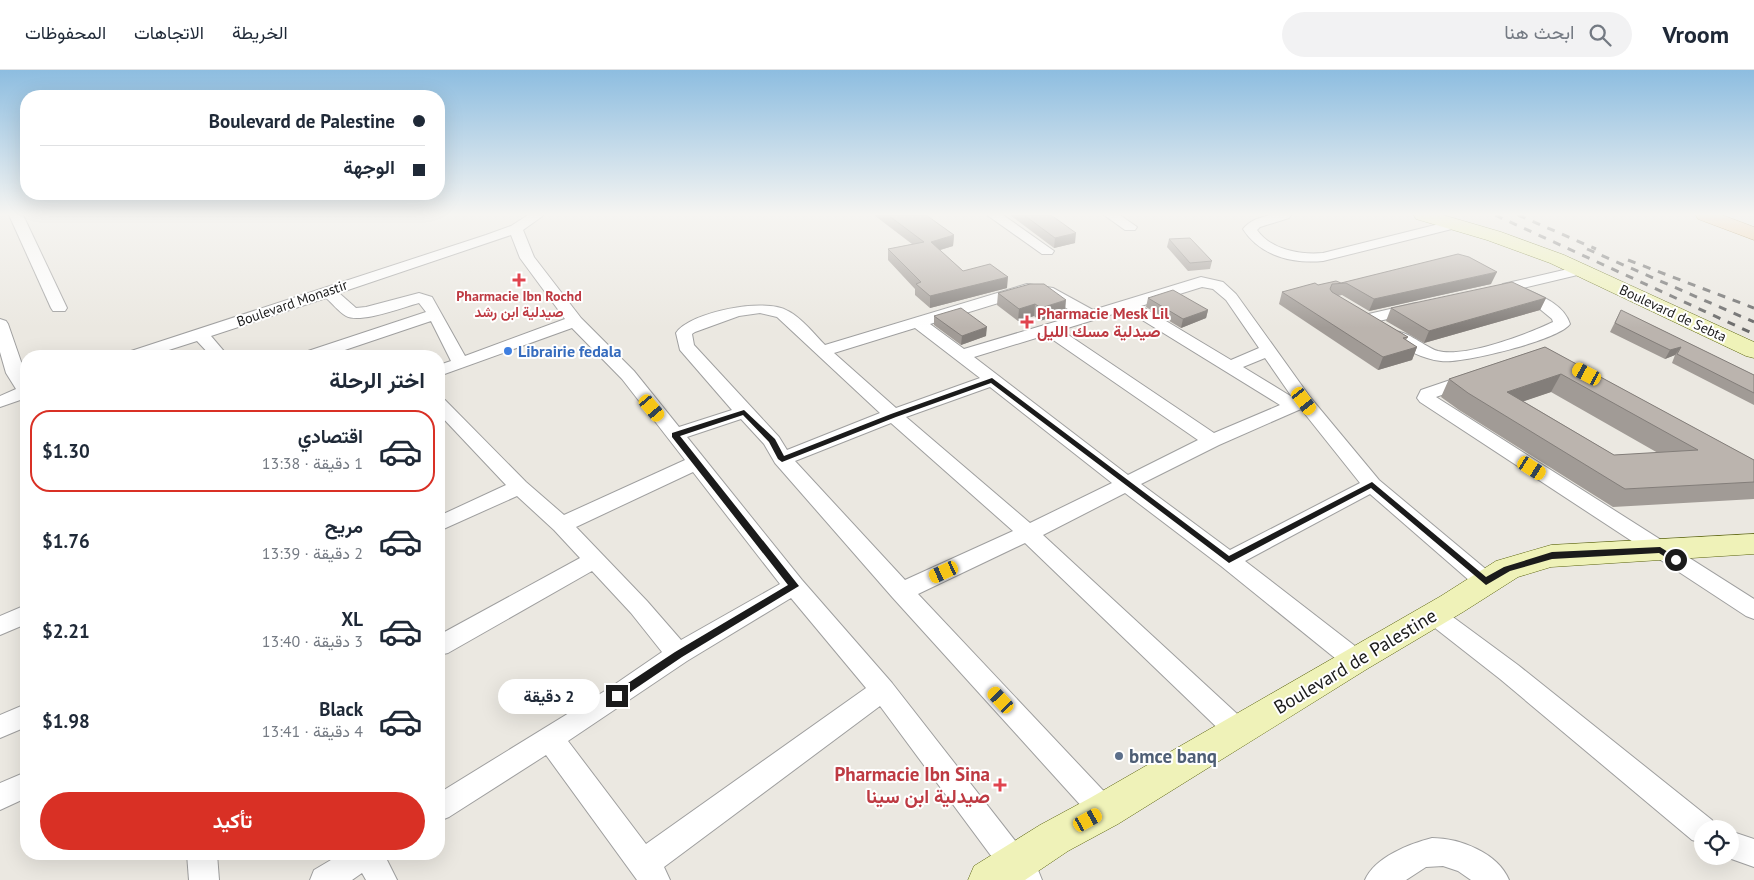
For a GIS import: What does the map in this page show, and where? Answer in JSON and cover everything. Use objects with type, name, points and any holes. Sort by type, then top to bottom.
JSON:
[{"type":"street","points":[[33,253],[59,308]]},
{"type":"street","name":"Boulevard Monastir","points":[[152,350],[445,253]]},
{"type":"street","points":[[518,253],[527,258]]},
{"type":"street","points":[[525,253],[575,321],[628,375],[794,586],[883,690],[1010,875]]},
{"type":"street","points":[[1284,253],[1308,258],[1340,253]]},
{"type":"street","name":"Boulevard de Sebta","points":[[1540,253],[1754,351]]},
{"type":"street","points":[[1489,291],[1506,283],[1581,270]]},
{"type":"street","points":[[960,356],[1200,282],[1218,285],[1231,297],[1269,350],[1298,403],[1372,485],[1486,582]]},
{"type":"street","points":[[1351,310],[1416,348],[1429,354],[1449,358],[1470,354],[1550,331],[1562,324],[1562,319],[1554,310],[1506,283]]},
{"type":"street","points":[[822,352],[1027,290],[1038,289],[1053,293],[1090,315]]},
{"type":"street","points":[[327,291],[352,313],[368,312],[419,298],[426,300],[460,362]]},
{"type":"street","points":[[1127,304],[1231,366],[1298,403]]},
{"type":"street","points":[[1366,319],[1432,304]]},
{"type":"street","points":[[1104,811],[901,592],[782,459],[772,441],[686,346],[684,333],[689,329],[740,312],[766,308],[783,314],[822,352],[1028,533],[1238,731]]},
{"type":"street","points":[[329,350],[435,314]]},
{"type":"street","points":[[445,368],[575,321]]},
{"type":"street","points":[[919,323],[1229,560],[1355,660]]},
{"type":"street","points":[[0,324],[4,346],[20,380]]},
{"type":"street","points":[[1049,329],[1212,441]]},
{"type":"street","points":[[200,334],[215,350]]},
{"type":"street","points":[[1231,366],[1269,350]]},
{"type":"street","points":[[1485,373],[1434,390],[1427,394],[1426,398],[1451,416],[1754,610]]},
{"type":"street","points":[[782,459],[893,415],[992,380]]},
{"type":"street","points":[[0,402],[20,394]]},
{"type":"street","points":[[901,592],[1129,484],[1212,441],[1298,403]]},
{"type":"street","points":[[445,410],[519,487],[562,525],[638,607],[678,654]]},
{"type":"street","points":[[675,435],[744,412]]},
{"type":"street","points":[[562,525],[698,462]]},
{"type":"street","points":[[1229,560],[1372,485]]},
{"type":"street","points":[[445,521],[519,487]]},
{"type":"street","name":"Boulevard de Palestine","points":[[1010,875],[1054,838],[1104,811],[1355,660],[1434,615],[1507,569],[1552,556],[1754,544]]},
{"type":"street","points":[[445,643],[595,560]]},
{"type":"street","points":[[445,804],[617,696],[678,654],[794,586]]},
{"type":"street","points":[[1434,615],[1524,684],[1694,823]]},
{"type":"street","points":[[0,625],[20,617]]},
{"type":"street","points":[[549,737],[649,872],[706,820],[883,690]]},
{"type":"street","points":[[0,727],[20,718]]},
{"type":"street","points":[[0,797],[20,787]]},
{"type":"street","points":[[1739,848],[1754,853]]},
{"type":"street","points":[[1380,880],[1410,860],[1435,850],[1458,855],[1494,880]]},
{"type":"street","points":[[202,860],[204,880]]},
{"type":"street","points":[[325,880],[358,860]]},
{"type":"street","points":[[371,860],[382,880]]},
{"type":"building","points":[[892,253],[943,253],[963,271],[990,264],[1008,277],[930,296],[916,284],[921,282]]},
{"type":"building","points":[[1181,253],[1204,253],[1212,261],[1190,263]]},
{"type":"building","points":[[1458,254],[1469,257],[1497,272],[1374,299],[1346,283],[1332,284],[1330,289],[1332,292],[1408,337],[1403,338],[1417,347],[1383,357],[1282,292],[1315,283],[1318,285],[1336,281],[1341,283]]},
{"type":"building","points":[[1512,282],[1546,298],[1429,331],[1391,308]]},
{"type":"building","points":[[1030,284],[1044,284],[1066,300],[1041,308],[1035,304],[1019,309],[998,293]]},
{"type":"building","points":[[1173,290],[1208,310],[1183,319],[1148,298]]},
{"type":"building","points":[[961,308],[987,327],[962,336],[934,316]]},
{"type":"building","points":[[1621,310],[1754,375],[1754,393],[1677,354],[1681,347],[1670,350],[1615,323]]},
{"type":"building","points":[[1545,347],[1754,460],[1754,482],[1625,489],[1468,393],[1449,379]],"holes":[[[1561,374],[1698,450],[1614,455],[1507,392]]]},
{"type":"railway","points":[[1577,253],[1754,334]]},
{"type":"railway","points":[[1596,253],[1754,322]]},
{"type":"railway","points":[[1628,260],[1754,308]]},
{"type":"place","name":"Pharmacie Ibn Rochd صيدلية ابن رشد","points":[[519,280]]},
{"type":"place","name":"Pharmacie Mesk Lil صيدلية مسك الليل","points":[[1027,322]]},
{"type":"place","name":"Librairie fedala","points":[[508,351]]},
{"type":"place","name":"bmce banq","points":[[1119,756]]},
{"type":"place","name":"Pharmacie Ibn Sina صيدلية ابن سينا","points":[[1000,785]]},
{"type":"route","points":[[617,696],[678,654],[794,586],[759,539],[675,435],[744,412],[772,441],[782,459],[893,415],[992,380],[1229,560],[1372,485],[1486,582],[1507,569],[1552,556],[1660,550],[1676,560]]}]
